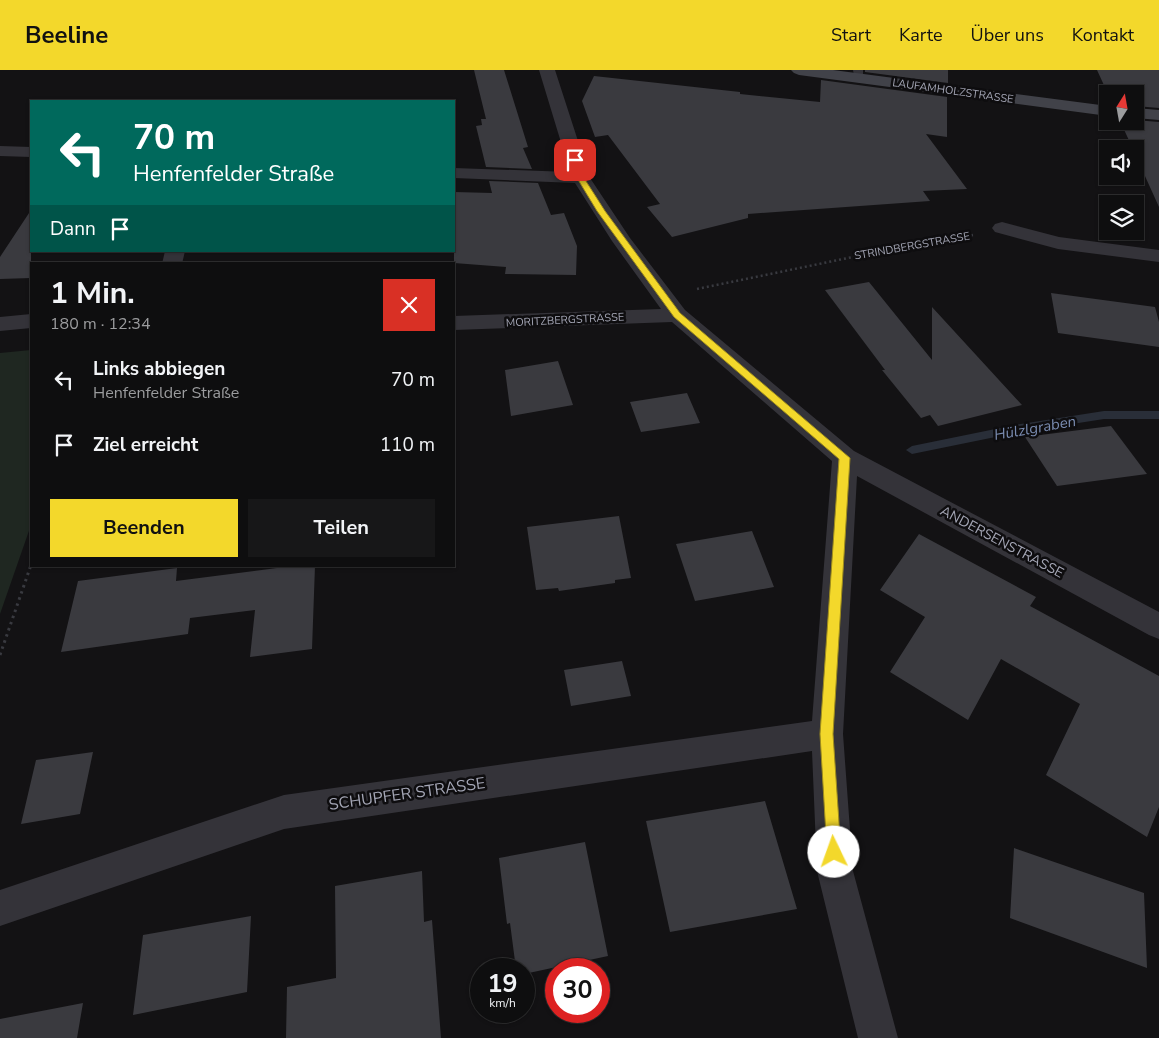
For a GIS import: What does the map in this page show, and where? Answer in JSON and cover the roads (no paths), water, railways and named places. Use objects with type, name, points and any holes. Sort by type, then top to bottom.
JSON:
[{"type":"main road","name":"LAUFAMHOLZSTRASSE","points":[[799,70],[858,74],[1004,99],[1099,110]]},
{"type":"main road","points":[[1144,114],[1159,115]]},
{"type":"street","name":"ANDERSENSTRASSE","points":[[547,70],[581,178],[622,240],[665,296],[677,315],[845,458],[1159,626]]},
{"type":"street","points":[[0,151],[30,152]]},
{"type":"street","points":[[455,172],[581,178]]},
{"type":"street","points":[[1002,228],[1058,243],[1159,256]]},
{"type":"street","name":"MORITZBERGSTRASSE","points":[[455,323],[677,315]]},
{"type":"street","points":[[0,324],[30,321]]},
{"type":"street","points":[[845,458],[827,734],[835,871],[878,1038]]},
{"type":"street","name":"SCHUPFER STRASSE","points":[[0,908],[284,812],[827,734]]},
{"type":"waterway","name":"Hülzlgraben","points":[[912,450],[1015,429],[1104,415],[1159,415]]}]
